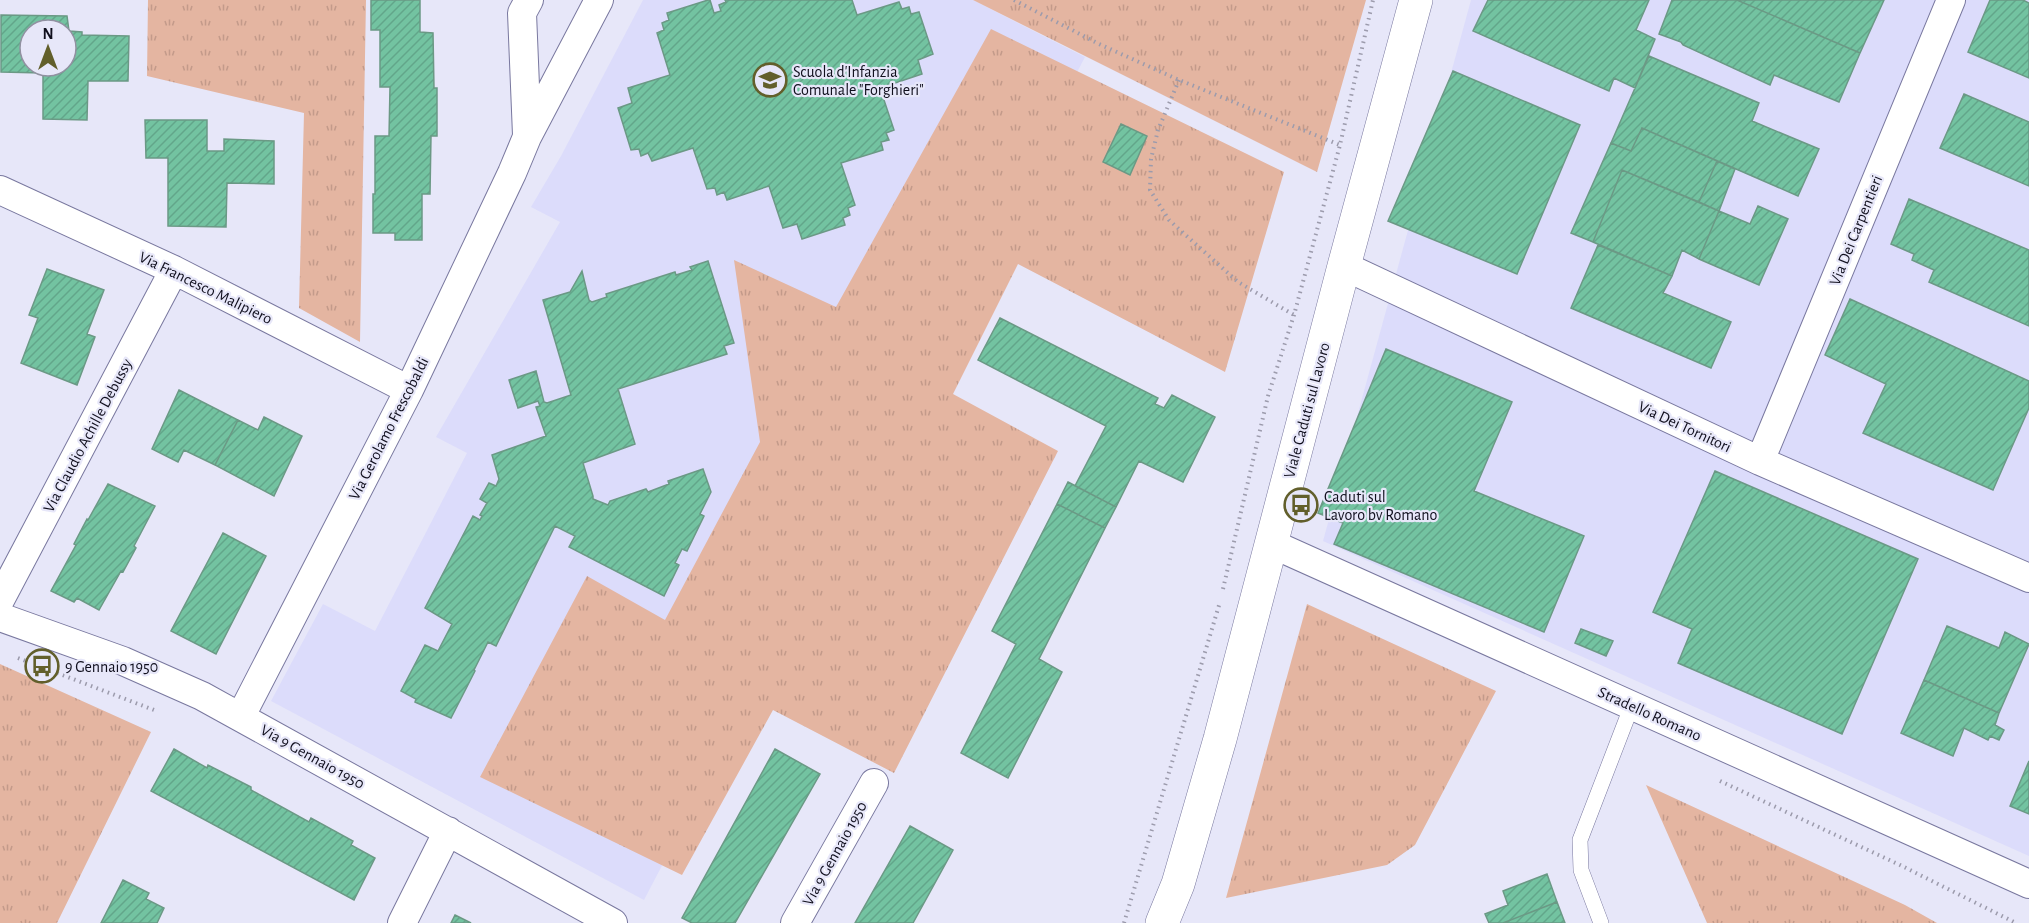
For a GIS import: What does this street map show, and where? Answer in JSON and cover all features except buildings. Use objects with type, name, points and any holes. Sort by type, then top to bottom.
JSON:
[{"type":"street","name":"Via Gerolamo Frescobaldi","points":[[527,137],[522,13],[528,0]]},
{"type":"street","name":"Via Gerolamo Frescobaldi","points":[[241,716],[409,390],[527,137],[600,0]]},
{"type":"street","name":"Viale Caduti sul Lavoro","points":[[1162,923],[1178,884],[1216,750],[1416,0]]},
{"type":"street","name":"Via Dei Carpentieri","points":[[1760,461],[1951,0]]},
{"type":"street","name":"Via Francesco Malipiero","points":[[0,190],[174,270],[409,390]]},
{"type":"street","name":"Via Dei Tornitori","points":[[1344,266],[1760,461],[2029,578]]},
{"type":"street","name":"Via Claudio Achille Debussy","points":[[0,600],[174,270]]},
{"type":"street","name":"Stradello Romano","points":[[1270,543],[2029,884]]},
{"type":"street","name":"Via 9 Gennaio 1950","points":[[0,616],[123,661],[202,696],[613,923]]},
{"type":"street","name":"Via 9 Gennaio 1950","points":[[795,923],[874,783]]},
{"type":"street","points":[[402,923],[448,831]]},
{"type":"lane","points":[[1602,923],[1581,870],[1580,840],[1632,705]]},
{"type":"path","points":[[1014,0],[1099,44],[1179,80],[1340,145]]},
{"type":"path","points":[[1124,923],[1222,596],[1268,396],[1294,315],[1340,145],[1373,0]]},
{"type":"path","points":[[1179,80],[1158,130],[1152,159],[1150,190],[1169,220],[1238,282],[1294,315]]},
{"type":"path","points":[[14,656],[163,713]]},
{"type":"shaded area","points":[[643,0],[973,0],[1085,57],[644,900],[271,701],[323,604],[375,631],[467,453],[436,437],[560,222],[531,207],[561,156]]},
{"type":"shaded area","points":[[1471,0],[2029,0],[2029,856],[1323,541]]},
{"type":"green space","points":[[148,0],[366,0],[360,342],[299,308],[304,113],[147,76]]},
{"type":"green space","points":[[973,0],[1366,0],[1317,172]]},
{"type":"green space","points":[[991,29],[1284,172],[1225,372],[1018,264],[953,394],[1058,451],[894,773],[773,710],[682,875],[480,777],[587,576],[665,620],[760,442],[734,260],[836,307]]},
{"type":"green space","points":[[1307,604],[1496,691],[1415,845],[1387,865],[1226,898]]},
{"type":"green space","points":[[0,664],[151,732],[57,923],[0,923]]},
{"type":"green space","points":[[1646,785],[1905,905],[1937,923],[1707,923]]},
{"type":"place","name":"Scuola d'Infanzia Comunale \"Forghieri\"","points":[[770,80]]},
{"type":"place","name":"Caduti sul Lavoro bv Romano","points":[[1301,505]]},
{"type":"place","name":"9 Gennaio 1950","points":[[42,666]]}]
